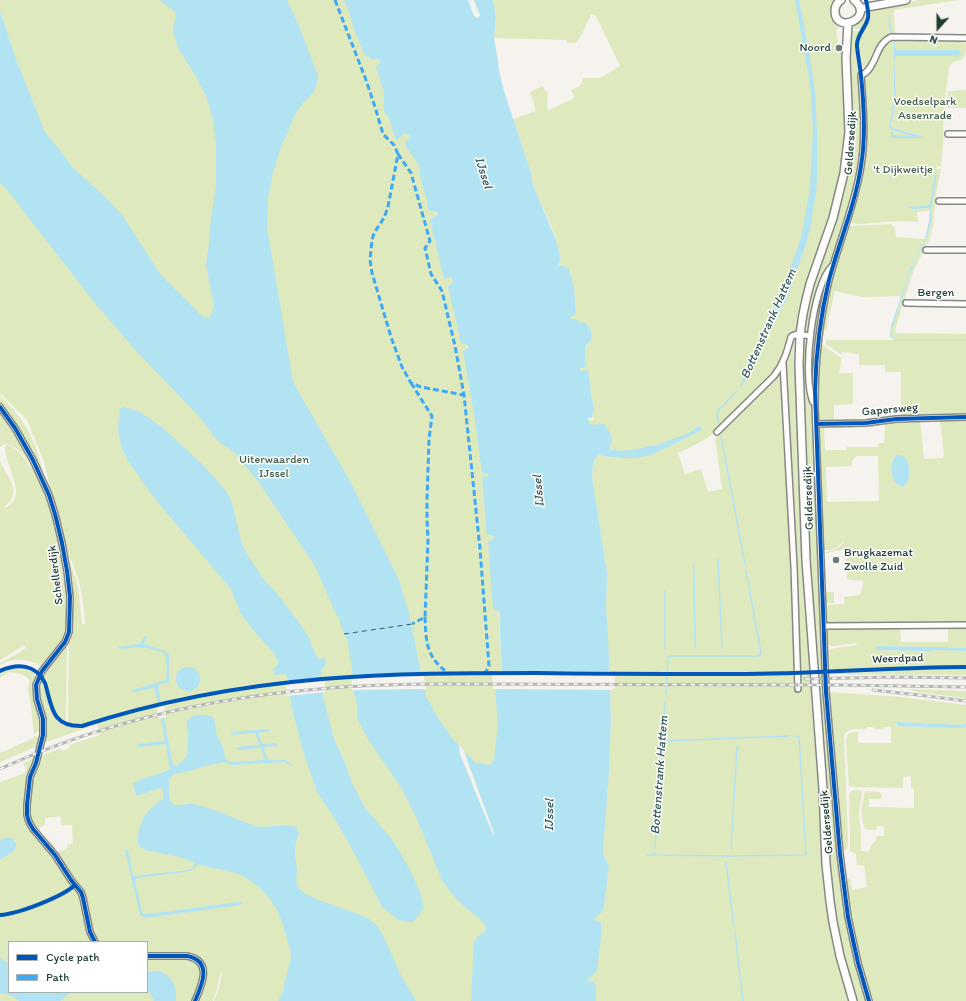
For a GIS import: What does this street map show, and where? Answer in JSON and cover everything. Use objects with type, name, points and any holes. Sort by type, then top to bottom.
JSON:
[{"type":"main road","points":[[841,0],[836,6],[836,16],[839,20],[848,23],[857,19],[859,14],[860,9],[854,0]]},
{"type":"main road","points":[[860,9],[906,0]]},
{"type":"main road","name":"Geldersedijk","points":[[848,23],[846,58],[849,132],[844,174],[835,211],[810,284],[803,314],[800,334],[799,373],[806,560],[823,782],[826,864],[833,922],[840,956],[854,1001]]},
{"type":"street","name":"Geldersedijk","points":[[869,1001],[858,963],[848,917],[840,854],[826,692],[815,406],[819,333],[826,293],[854,200],[861,167],[864,133],[864,108],[861,75],[869,70],[880,46],[891,37],[966,38]]},
{"type":"street","points":[[948,134],[966,134]]},
{"type":"street","points":[[939,201],[966,201]]},
{"type":"street","points":[[926,250],[966,250]]},
{"type":"street","name":"Geldersedijk","points":[[815,406],[812,399],[809,372],[810,336],[819,293],[827,272],[834,264]]},
{"type":"street","name":"Bergen","points":[[906,303],[966,304]]},
{"type":"street","name":"Geldersedijk","points":[[717,432],[774,376],[783,363],[791,337],[795,334],[800,334]]},
{"type":"street","points":[[800,334],[810,336]]},
{"type":"street","name":"Geldersedijk","points":[[783,363],[794,567],[798,689]]},
{"type":"street","name":"Schellerdijk","points":[[0,407],[16,428],[46,487],[55,514],[62,543],[70,597],[70,632],[65,642],[42,671],[36,685],[37,699],[44,725],[41,744],[30,781],[26,810],[29,822],[36,833],[55,855],[80,892],[83,898],[90,932],[94,941]]},
{"type":"street","name":"Gapersweg","points":[[816,424],[866,423],[896,419],[966,417]]},
{"type":"street","points":[[824,626],[966,624]]},
{"type":"street","points":[[148,956],[187,956],[199,962],[202,967],[203,978],[201,988],[195,1001]]},
{"type":"green space","name":"Uiterwaarden IJssel","points":[[0,0],[354,0],[414,136],[453,279],[467,348],[488,475],[494,539],[502,673],[494,673],[495,690],[502,690],[486,1001],[214,1001],[219,989],[222,973],[221,971],[213,1001],[0,1001],[0,782],[25,773],[26,770],[23,763],[61,748],[62,751],[70,748],[69,745],[100,735],[96,721],[82,726],[68,723],[69,636],[66,552],[77,582],[82,624],[85,624],[84,608],[80,585],[63,541],[43,459],[27,420],[0,393]],"holes":[[[61,816],[61,825],[72,825],[73,843],[67,845],[67,849],[57,852],[52,842],[49,845],[37,830],[45,824],[45,818]]]},
{"type":"green space","points":[[493,0],[834,0],[838,29],[836,30],[839,50],[841,50],[845,121],[845,142],[841,176],[810,274],[798,331],[791,334],[792,340],[795,338],[794,355],[803,556],[815,715],[824,869],[851,1001],[596,1001],[596,989],[594,982],[587,982],[587,977],[593,976],[595,973],[602,928],[601,922],[592,921],[592,919],[604,907],[609,866],[603,852],[610,750],[610,689],[615,689],[615,676],[613,673],[609,673],[606,608],[607,572],[592,477],[593,465],[595,458],[599,454],[602,456],[620,458],[672,445],[700,431],[702,427],[701,426],[686,437],[651,449],[623,452],[609,449],[588,425],[588,420],[594,420],[592,418],[594,409],[589,375],[587,372],[580,373],[578,367],[586,365],[585,350],[592,336],[591,330],[586,323],[567,322],[566,317],[576,314],[574,287],[558,264],[561,259],[556,240],[533,185],[531,173],[513,119],[536,111],[530,92],[542,86],[548,94],[547,111],[574,98],[571,90],[581,85],[583,78],[600,78],[620,66],[596,16],[591,14],[576,43],[567,43],[567,40],[494,38],[496,17]],"holes":[[[720,427],[723,430],[715,439],[722,489],[708,492],[701,469],[685,474],[678,453],[700,442]]]},
{"type":"green space","points":[[920,0],[958,0],[894,10],[895,36],[881,44],[868,67],[863,69],[859,41],[871,19],[870,12],[873,12],[873,10]]},
{"type":"green space","points":[[864,12],[866,12],[866,19],[861,29],[852,29],[854,25]]},
{"type":"green space","points":[[852,31],[860,31],[856,38],[855,45],[859,74],[862,129],[861,154],[854,192],[809,330],[805,333],[808,305],[840,203],[848,168],[852,139],[850,73]]},
{"type":"green space","name":"'t Dijkweitje","points":[[893,39],[959,40],[959,42],[966,44],[966,52],[962,59],[955,61],[949,67],[944,107],[941,167],[937,166],[937,169],[941,169],[930,238],[913,272],[895,330],[897,333],[966,334],[966,339],[895,339],[892,337],[893,325],[912,267],[927,237],[931,221],[932,205],[910,208],[930,208],[930,211],[917,212],[918,222],[901,221],[858,224],[853,223],[850,220],[859,191],[864,161],[866,112],[863,80],[883,45]],"holes":[[[894,41],[896,50],[958,56],[896,56],[894,62]],[[894,65],[896,99],[891,126],[893,128],[921,136],[891,137],[893,133],[894,135],[913,136],[889,127],[894,99]]]},
{"type":"green space","name":"Voedselpark Assenrade","points":[[966,90],[966,108],[946,108],[948,91]]},
{"type":"green space","points":[[890,224],[895,227],[896,237],[925,239],[911,267],[901,296],[862,297],[835,291],[827,329],[826,331],[824,330],[822,328],[830,289],[836,264],[848,227]]},
{"type":"green space","points":[[825,288],[816,343],[813,398],[810,346],[817,314]]},
{"type":"green space","points":[[803,338],[805,338],[808,343],[810,393],[813,410],[824,715],[843,904],[855,963],[866,1001],[857,1001],[847,968],[839,936],[830,869],[822,715],[809,555],[802,350]]},
{"type":"green space","points":[[826,340],[966,340],[966,414],[901,416],[901,372],[885,372],[885,365],[859,365],[859,354],[842,352],[842,355],[826,344]]},
{"type":"green space","points":[[823,345],[841,358],[839,373],[853,373],[853,404],[834,405],[834,421],[827,422],[820,421],[817,417],[817,387],[820,346]]},
{"type":"green space","points":[[0,396],[16,412],[29,432],[38,454],[43,477],[14,423],[0,404]]},
{"type":"green space","points":[[0,410],[20,438],[37,473],[21,452],[16,448],[5,444],[0,447]]},
{"type":"green space","points":[[920,421],[924,459],[943,458],[944,454],[940,421],[966,421],[966,623],[828,624],[825,620],[826,605],[845,604],[844,597],[860,595],[864,581],[847,579],[845,549],[826,553],[838,548],[844,541],[833,549],[824,550],[819,428],[824,425],[825,450],[846,450],[847,447],[878,447],[878,443],[884,443],[885,423]],"holes":[[[856,456],[878,456],[879,501],[827,502],[826,467],[852,466],[852,461]],[[893,460],[908,465],[910,471],[909,477],[899,486],[893,478]]]},
{"type":"green space","points":[[7,445],[15,449],[23,457],[36,474],[46,491],[60,541],[68,594],[68,622],[65,639],[43,666],[22,660],[6,662],[0,665],[0,663],[26,648],[24,645],[0,660],[0,461],[14,489],[12,497],[5,508],[10,505],[16,496],[15,485],[5,452],[5,447]]},
{"type":"green space","points":[[825,592],[834,592],[834,603],[825,602]]},
{"type":"green space","points":[[948,626],[966,626],[966,648],[877,647],[878,650],[966,651],[966,665],[837,670],[831,669],[833,661],[830,670],[827,670],[826,656],[830,649],[857,645],[856,643],[833,646],[829,645],[825,637],[827,628],[900,627],[901,642],[948,642]]},
{"type":"green space","points":[[67,641],[65,722],[56,715],[42,673]]},
{"type":"green space","points":[[17,668],[31,671],[37,677],[41,729],[34,734],[28,690],[28,678],[21,674],[9,672],[0,678],[0,674],[9,669]]},
{"type":"green space","points":[[966,669],[966,675],[834,674],[834,673]]},
{"type":"green space","points":[[39,682],[42,682],[52,711],[61,724],[68,727],[77,728],[89,727],[43,743],[45,733],[37,692]]},
{"type":"green space","points":[[909,689],[966,691],[966,699],[916,692]]},
{"type":"green space","points":[[828,692],[900,697],[966,705],[966,723],[961,725],[897,722],[896,725],[966,727],[966,1001],[871,1001],[855,940],[845,879],[850,878],[852,890],[867,887],[864,865],[857,865],[856,854],[850,851],[849,795],[854,790],[861,791],[862,793],[859,815],[861,851],[868,852],[871,845],[876,841],[877,836],[884,836],[884,826],[877,826],[877,830],[865,829],[863,824],[862,806],[865,791],[880,792],[882,797],[880,799],[869,799],[869,807],[914,808],[914,789],[911,788],[911,776],[903,777],[903,788],[849,787],[846,740],[848,734],[858,732],[859,743],[891,743],[891,727],[874,729],[873,727],[867,727],[865,729],[852,729],[847,732],[844,737],[848,840],[847,849],[845,850],[842,848]]},
{"type":"green space","points":[[34,736],[39,738],[40,745],[0,762],[0,753],[34,738]]},
{"type":"water","name":"IJssel","points":[[160,0],[287,0],[298,24],[318,75],[317,84],[313,93],[297,111],[281,146],[273,172],[268,199],[267,227],[293,382],[351,483],[399,580],[409,613],[425,694],[435,713],[451,737],[476,763],[490,765],[494,760],[498,724],[494,675],[502,674],[499,611],[493,608],[488,541],[493,540],[494,537],[493,535],[487,535],[482,477],[487,477],[488,475],[487,473],[482,473],[474,413],[463,351],[468,347],[466,344],[461,343],[448,286],[452,284],[453,281],[451,277],[444,279],[430,220],[437,215],[437,213],[435,211],[428,210],[418,163],[406,147],[405,143],[410,139],[410,135],[404,134],[396,140],[388,116],[384,112],[384,93],[376,67],[380,63],[380,60],[372,59],[365,55],[344,0],[468,0],[474,16],[478,18],[480,15],[474,0],[493,0],[496,17],[494,38],[499,71],[504,91],[531,173],[533,185],[556,240],[561,259],[558,264],[559,266],[565,266],[569,269],[574,287],[576,314],[571,317],[571,319],[577,319],[579,322],[586,323],[591,330],[591,340],[586,346],[585,350],[586,367],[580,368],[581,371],[587,370],[589,375],[594,409],[592,418],[589,418],[588,420],[591,425],[604,424],[612,439],[609,449],[621,451],[654,446],[687,434],[699,426],[702,427],[700,431],[651,455],[636,458],[620,458],[602,456],[599,454],[595,458],[593,465],[592,477],[607,572],[606,608],[611,720],[603,852],[609,866],[604,907],[602,912],[594,918],[595,921],[601,922],[602,928],[597,970],[593,976],[589,977],[588,980],[589,982],[594,982],[595,984],[596,1001],[471,1001],[474,942],[478,936],[485,932],[486,927],[457,899],[442,880],[417,819],[402,789],[368,739],[357,718],[357,706],[348,642],[339,618],[315,566],[260,484],[236,454],[217,440],[197,414],[137,352],[94,302],[4,186],[0,183],[0,11],[17,62],[45,132],[73,168],[122,215],[160,274],[203,317],[210,318],[214,306],[206,265],[216,187],[216,144],[213,119],[207,98],[178,48],[173,25],[176,18],[175,12]]},
{"type":"water","points":[[795,0],[799,0],[815,92],[817,132],[816,192],[806,244],[787,298],[754,367],[741,387],[740,386],[751,365],[772,310],[784,286],[801,238],[810,187],[813,132],[811,93]]},
{"type":"water","points":[[894,41],[896,50],[959,50],[961,54],[959,56],[897,56],[895,57],[894,62]]},
{"type":"water","points":[[894,65],[896,99],[891,126],[893,128],[921,136],[921,138],[891,137],[892,132],[894,135],[913,136],[892,130],[889,127],[894,99]]},
{"type":"water","points":[[935,174],[937,174],[931,221],[927,237],[909,276],[892,329],[892,335],[895,339],[966,340],[894,340],[890,336],[891,326],[911,267],[925,239],[929,221],[930,208],[912,209],[906,206],[912,207],[930,205]]},
{"type":"water","points":[[123,407],[138,411],[163,428],[202,464],[227,492],[232,502],[241,541],[248,556],[265,581],[275,591],[298,621],[308,636],[316,656],[320,659],[325,658],[326,664],[322,669],[321,674],[323,697],[336,744],[352,783],[365,808],[397,847],[417,885],[421,895],[423,909],[415,920],[411,922],[402,921],[397,919],[382,907],[350,845],[317,792],[303,751],[292,709],[287,676],[284,674],[275,675],[273,669],[279,662],[273,652],[252,629],[240,612],[231,589],[155,499],[128,461],[121,446],[118,430],[120,409]]},
{"type":"water","points":[[897,455],[905,458],[909,466],[909,478],[903,487],[896,483],[892,476],[892,464]]},
{"type":"water","points":[[145,636],[147,636],[144,644],[165,651],[169,655],[169,682],[159,685],[158,687],[173,765],[176,766],[180,764],[185,759],[187,754],[188,719],[194,716],[202,715],[212,717],[215,722],[216,732],[223,748],[225,758],[229,762],[265,760],[260,748],[236,749],[237,747],[259,745],[255,733],[231,734],[232,732],[268,729],[269,731],[258,733],[262,744],[276,743],[278,746],[263,747],[268,760],[286,760],[292,765],[285,762],[233,765],[224,762],[174,774],[169,779],[169,792],[172,803],[177,805],[199,805],[260,827],[296,827],[299,833],[295,851],[297,869],[296,880],[298,887],[310,896],[372,921],[380,931],[402,977],[416,1001],[278,1001],[283,990],[291,957],[290,948],[281,919],[267,895],[252,882],[233,872],[199,864],[191,871],[137,878],[135,881],[142,912],[144,914],[239,902],[242,903],[241,905],[145,918],[140,914],[125,850],[128,850],[134,876],[190,870],[193,868],[195,863],[177,856],[145,850],[138,844],[139,833],[144,816],[163,799],[164,794],[161,788],[136,795],[133,784],[141,779],[170,769],[165,744],[140,747],[137,746],[138,744],[165,740],[155,689],[153,688],[132,692],[132,690],[166,680],[167,663],[164,653],[147,648],[120,649],[118,647],[139,644]]},
{"type":"water","points":[[877,646],[966,648],[966,651],[877,650]]},
{"type":"water","points":[[188,667],[193,668],[199,674],[199,684],[193,690],[188,691],[183,690],[177,684],[176,679],[177,674],[183,668]]},
{"type":"water","points":[[897,722],[961,725],[966,723],[966,727],[897,726]]},
{"type":"water","points":[[7,837],[11,838],[16,843],[16,846],[11,853],[0,860],[0,841]]},
{"type":"water","points":[[0,958],[8,963],[8,993],[71,993],[60,1001],[20,1001],[10,995],[0,993]]},
{"type":"water","points":[[159,971],[171,979],[176,991],[176,1001],[154,1001],[148,991],[148,972]]},
{"type":"pier","points":[[499,671],[611,671],[612,690],[493,689],[492,675],[493,673],[500,673]]},
{"type":"pier","points":[[423,672],[426,689],[352,690],[351,675]]},
{"type":"pier","points":[[324,677],[325,692],[287,696],[285,681]]},
{"type":"pier","points":[[163,702],[166,717],[159,719],[156,704]]},
{"type":"pier","points":[[459,745],[464,750],[494,833],[493,835],[460,754]]},
{"type":"waterway","points":[[889,17],[891,34]]},
{"type":"waterway","name":"Bottenstrank Hattem","points":[[719,423],[717,415],[718,411],[737,391]]},
{"type":"waterway","name":"Bottenstrank Hattem","points":[[721,436],[745,564]]},
{"type":"waterway","points":[[718,559],[722,648]]},
{"type":"waterway","points":[[694,566],[695,647]]},
{"type":"waterway","name":"Bottenstrank Hattem","points":[[666,694],[669,656],[760,655],[761,652],[746,571]]},
{"type":"waterway","points":[[665,591],[665,650]]},
{"type":"waterway","name":"Bottenstrank Hattem","points":[[655,848],[665,702]]},
{"type":"waterway","points":[[663,741],[789,736]]},
{"type":"waterway","points":[[726,856],[806,855],[799,737],[796,736]]},
{"type":"waterway","points":[[731,849],[737,746]]},
{"type":"waterway","name":"Bottenstrank Hattem","points":[[654,853],[654,855],[726,856]]},
{"type":"waterway","name":"Bottenstrank Hattem","points":[[647,855],[654,855]]},
{"type":"waterway","name":"Bottenstrank Hattem","points":[[726,862],[734,927]]},
{"type":"waterway","name":"Bottenstrank Hattem","points":[[735,932],[743,1001]]},
{"type":"ferry route","points":[[344,634],[412,624]]},
{"type":"railway","points":[[805,679],[895,677],[966,678]]},
{"type":"railway","points":[[0,769],[77,738],[156,715],[237,699],[278,693],[335,688],[382,685],[446,684],[842,685],[966,687]]},
{"type":"railway","points":[[873,690],[966,701]]},
{"type":"marked path","points":[[335,0],[366,80],[383,134],[394,145],[398,154],[388,207],[384,218],[374,233],[370,260],[372,273],[391,337],[402,367],[411,383],[421,387],[464,395]]},
{"type":"marked path","points":[[398,154],[411,173],[430,241],[425,248],[431,274],[442,291],[455,346],[464,395],[480,549],[489,666],[484,675]]},
{"type":"marked path","points":[[411,383],[432,416],[429,439],[427,500],[428,540],[425,617],[412,624]]},
{"type":"marked path","points":[[425,617],[427,641],[431,655],[435,661],[448,673]]},
{"type":"cycle path","points":[[866,0],[868,18],[857,42],[864,110],[863,155],[855,195],[829,280],[823,308],[816,363],[815,391],[826,692],[840,854],[848,917],[858,963],[869,1001]]},
{"type":"cycle path","points":[[0,407],[15,428],[33,460],[49,495],[62,543],[70,597],[69,632],[65,642],[42,671],[36,685],[37,699],[43,719],[43,735],[36,763],[30,777],[27,815],[33,829],[55,855],[71,880],[81,892],[90,932],[94,941]]},
{"type":"cycle path","points":[[816,424],[866,423],[896,419],[966,417]]},
{"type":"cycle path","name":"Weerdpad","points":[[0,671],[6,668],[19,666],[26,667],[37,672],[45,683],[54,714],[64,723],[82,726],[141,709],[231,690],[292,682],[349,677],[403,674],[483,673],[755,674],[966,667]]},
{"type":"cycle path","points":[[0,915],[17,912],[50,900],[69,890],[75,885]]},
{"type":"cycle path","points":[[148,956],[187,956],[200,963],[203,968],[203,974],[195,1001]]},
{"type":"place","name":"Noord","points":[[839,48]]},
{"type":"place","name":"Brugkazemat Zwolle Zuid","points":[[836,560]]}]
